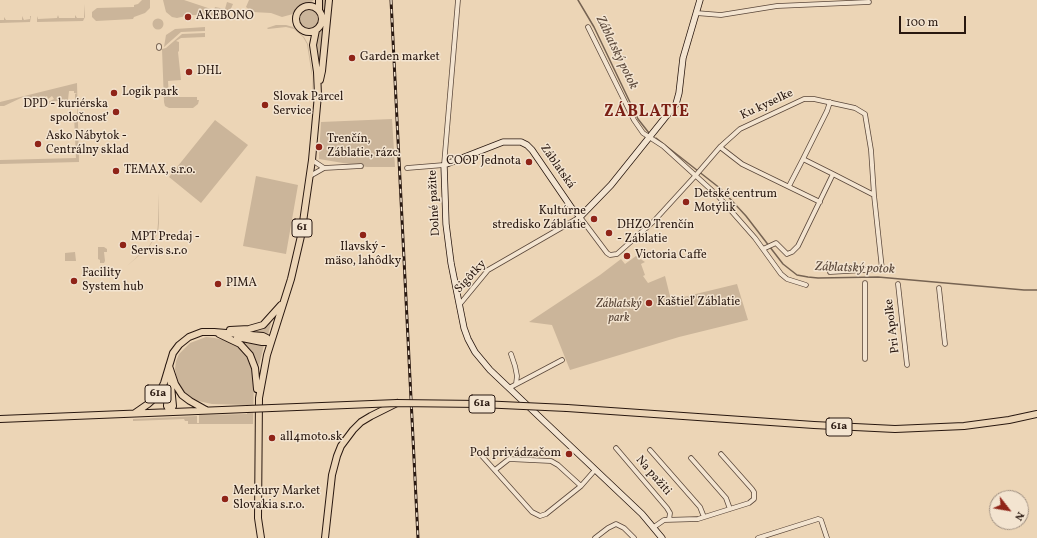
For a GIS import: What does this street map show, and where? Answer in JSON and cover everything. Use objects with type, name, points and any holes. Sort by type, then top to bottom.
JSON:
[{"type":"main road","name":"61","points":[[313,45],[304,31],[298,26],[296,17],[301,9],[318,0],[322,21],[321,25],[316,30],[313,45],[318,88]]},
{"type":"main road","name":"61","points":[[261,538],[258,518],[259,398],[263,372],[291,279],[301,236],[312,160],[318,88],[322,71],[329,0]]},
{"type":"main road","points":[[309,6],[319,10]]},
{"type":"main road","points":[[304,31],[310,32],[316,30]]},
{"type":"main road","name":"61a","points":[[134,413],[158,395],[164,383],[173,353],[185,340],[197,333],[249,329],[263,325],[284,302]]},
{"type":"main road","points":[[214,332],[240,344],[250,355],[255,368],[259,398]]},
{"type":"main road","name":"61a","points":[[214,332],[263,336],[268,338],[271,342]]},
{"type":"main road","name":"61a","points":[[169,366],[175,384],[182,395],[207,410]]},
{"type":"main road","name":"61a","points":[[169,366],[173,406],[170,412]]},
{"type":"main road","name":"61a","points":[[325,538],[328,503],[334,466],[339,451],[347,438],[361,422],[396,403]]},
{"type":"main road","name":"61a","points":[[0,419],[396,403],[480,404],[567,408],[895,429],[964,426],[1009,420],[1037,414]]},
{"type":"street","name":"Dolné pažite","points":[[458,0],[444,165],[446,224],[451,263],[466,334],[475,352],[484,364],[654,527],[662,538]]},
{"type":"street","points":[[580,217],[611,185],[676,104],[683,58],[700,0]]},
{"type":"street","points":[[696,13],[721,15],[777,6],[869,2]]},
{"type":"street","points":[[588,26],[634,120],[643,132],[663,146],[718,196],[764,248],[781,274],[787,279],[806,285]]},
{"type":"street","name":"Ku kyselke","points":[[580,217],[607,253],[610,255],[617,254],[654,221],[720,147],[740,129],[804,99],[830,102],[855,108],[865,114],[871,150],[882,269],[830,272]]},
{"type":"street","points":[[789,186],[830,102]]},
{"type":"street","name":"Záblatská","points":[[407,168],[444,165],[503,142],[521,142],[532,150],[571,207],[580,217]]},
{"type":"street","points":[[720,147],[742,164],[820,202]]},
{"type":"street","points":[[803,159],[874,195]]},
{"type":"street","points":[[312,160],[324,168]]},
{"type":"street","points":[[310,176],[324,168],[361,166]]},
{"type":"street","points":[[764,248],[776,243],[786,254],[792,252],[798,246],[833,174]]},
{"type":"street","name":"Sigôtky","points":[[460,304],[488,270],[580,217]]},
{"type":"street","points":[[865,283],[866,360]]},
{"type":"street","name":"Pri Apolke","points":[[898,284],[907,364]]},
{"type":"street","points":[[939,288],[945,344]]},
{"type":"street","points":[[511,354],[517,376],[516,384]]},
{"type":"street","points":[[509,388],[562,360]]},
{"type":"street","name":"Na pažiti","points":[[616,448],[667,508],[670,513],[669,520]]},
{"type":"street","name":"Na pažiti","points":[[650,450],[700,507],[704,517]]},
{"type":"street","points":[[654,527],[662,521],[692,520],[752,501],[755,496],[752,489],[721,454]]},
{"type":"street","points":[[482,456],[532,512],[540,516],[546,514],[580,486],[595,470]]},
{"type":"street","points":[[691,458],[726,498],[730,508]]},
{"type":"street","points":[[495,470],[509,459],[550,461],[558,465],[580,486]]},
{"type":"street","points":[[758,538],[818,519],[821,520],[827,538]]},
{"type":"street","points":[[595,538],[612,525],[616,524],[624,528],[634,538]]},
{"type":"green space","points":[[142,0],[150,0],[150,8],[145,13],[134,17],[133,19],[96,21],[92,17],[92,12],[97,8],[134,7],[134,5],[138,4]]},
{"type":"green space","points":[[163,0],[184,0],[214,10],[215,7],[225,9],[227,2],[233,4],[229,13],[222,17],[210,15],[190,15],[177,18],[172,17],[166,12]]},
{"type":"green space","points":[[249,0],[314,0],[300,7],[293,14],[282,17],[271,13],[252,12],[246,7]]},
{"type":"green space","points":[[321,0],[327,0],[320,69],[316,46],[317,32],[322,28],[324,21]]},
{"type":"green space","points":[[84,4],[85,17],[83,21],[37,22],[37,16],[38,19],[57,18],[58,15],[59,18],[75,18],[75,15],[77,18],[84,18]]},
{"type":"green space","points":[[309,10],[313,11],[317,15],[317,23],[313,27],[309,28],[305,27],[301,23],[300,19],[301,15],[305,11]]},
{"type":"green space","points":[[22,16],[24,20],[30,19],[31,16],[30,22],[0,23],[0,20],[4,20],[4,17],[6,20],[22,20]]},
{"type":"green space","points":[[156,19],[160,19],[162,20],[162,28],[156,29],[153,26],[153,22]]},
{"type":"green space","points":[[276,25],[293,27],[304,37],[308,44],[312,72],[313,99],[312,76],[307,44],[303,37],[294,29],[286,27],[267,28]]},
{"type":"green space","points":[[205,27],[205,31],[181,32],[164,47],[166,35],[175,29]]},
{"type":"green space","points":[[205,33],[205,37],[181,38],[176,41],[179,42],[178,52],[181,80],[168,81],[170,97],[197,97],[197,100],[199,100],[198,104],[193,108],[169,108],[165,106],[162,49],[166,48],[182,34]]},
{"type":"green space","points":[[77,83],[79,162],[0,164],[0,160],[76,158],[74,115],[77,114],[77,104],[74,104],[74,100],[77,99],[75,99],[75,94],[77,93],[74,93],[74,91],[69,91],[68,100],[61,104],[61,101],[51,101],[51,104],[49,104],[48,102],[54,99],[52,96],[48,99],[47,96],[42,99],[41,97],[30,99],[29,97],[25,99],[23,97],[4,106],[0,106],[0,102]]},
{"type":"green space","points":[[313,99],[315,101],[308,171],[313,103]]},
{"type":"green space","points":[[392,119],[395,167],[367,167],[319,159],[321,122]]},
{"type":"green space","points":[[215,120],[248,145],[201,203],[169,177]]},
{"type":"green space","points":[[256,176],[298,185],[286,254],[243,246]]},
{"type":"green space","points":[[158,193],[158,233],[149,247],[127,266],[149,246],[157,234]]},
{"type":"green space","points":[[98,247],[104,247],[107,249],[107,252],[104,252],[104,263],[100,263],[100,260],[98,259]]},
{"type":"green space","points":[[75,252],[76,261],[65,261],[65,253]]},
{"type":"green space","name":"Záblatský park","points":[[636,256],[645,262],[641,264],[645,275],[643,276],[648,283],[665,276],[671,300],[737,284],[748,320],[679,337],[570,370],[552,325],[529,322],[600,275],[621,259],[625,264]]},
{"type":"green space","points":[[272,319],[268,335],[246,332],[267,324]]},
{"type":"green space","points":[[206,337],[231,342],[236,344],[245,352],[251,364],[254,375],[253,424],[188,424],[188,421],[185,421],[184,419],[133,421],[133,419],[197,416],[197,423],[199,423],[199,415],[247,414],[247,405],[212,404],[198,401],[187,395],[178,384],[175,369],[179,354],[190,343]]},
{"type":"green space","points":[[241,340],[264,345],[259,366],[253,353]]},
{"type":"waterway","name":"Záblatský potok","points":[[578,0],[594,27],[638,119],[649,133]]},
{"type":"waterway","name":"Záblatský potok","points":[[656,138],[721,189],[746,216],[783,264],[797,275],[818,278],[878,277],[1037,290]]},
{"type":"railway","points":[[391,0],[418,538]]},
{"type":"place","name":"AKEBONO","points":[[188,17]]},
{"type":"place","name":"Garden market","points":[[352,58]]},
{"type":"place","name":"DHL","points":[[189,72]]},
{"type":"place","name":"Logik park","points":[[114,93]]},
{"type":"place","name":"Slovak Parcel Service","points":[[265,105]]},
{"type":"place","name":"DPD - kuriérska spoločnosť","points":[[116,112]]},
{"type":"place","name":"Asko Nábytok - Centrálny sklad","points":[[38,144]]},
{"type":"place","name":"Trenčín, Záblatie, rázc.","points":[[319,147]]},
{"type":"place","name":"COOP Jednota","points":[[529,162]]},
{"type":"place","name":"TEMAX, s.r.o.","points":[[116,171]]},
{"type":"place","name":"Detské centrum Motýlik","points":[[686,202]]},
{"type":"place","name":"Kultúrne stredisko Záblatie","points":[[594,219]]},
{"type":"place","name":"DHZO Trenčín - Záblatie","points":[[609,233]]},
{"type":"place","name":"Ilavský - mäso, lahôdky","points":[[363,235]]},
{"type":"place","name":"MPT Predaj - Servis s.r.o","points":[[123,245]]},
{"type":"place","name":"Victoria Caffe","points":[[627,256]]},
{"type":"place","name":"Facility System hub","points":[[74,281]]},
{"type":"place","name":"PIMA","points":[[218,284]]},
{"type":"place","name":"Kaštieľ Záblatie","points":[[649,303]]},
{"type":"place","name":"all4moto.sk","points":[[272,438]]},
{"type":"place","name":"Pod privádzačom","points":[[569,454]]},
{"type":"place","name":"Merkury Market Slovakia s.r.o.","points":[[225,499]]},
{"type":"district","name":"ZÁBLATIE","points":[[647,113]]}]
